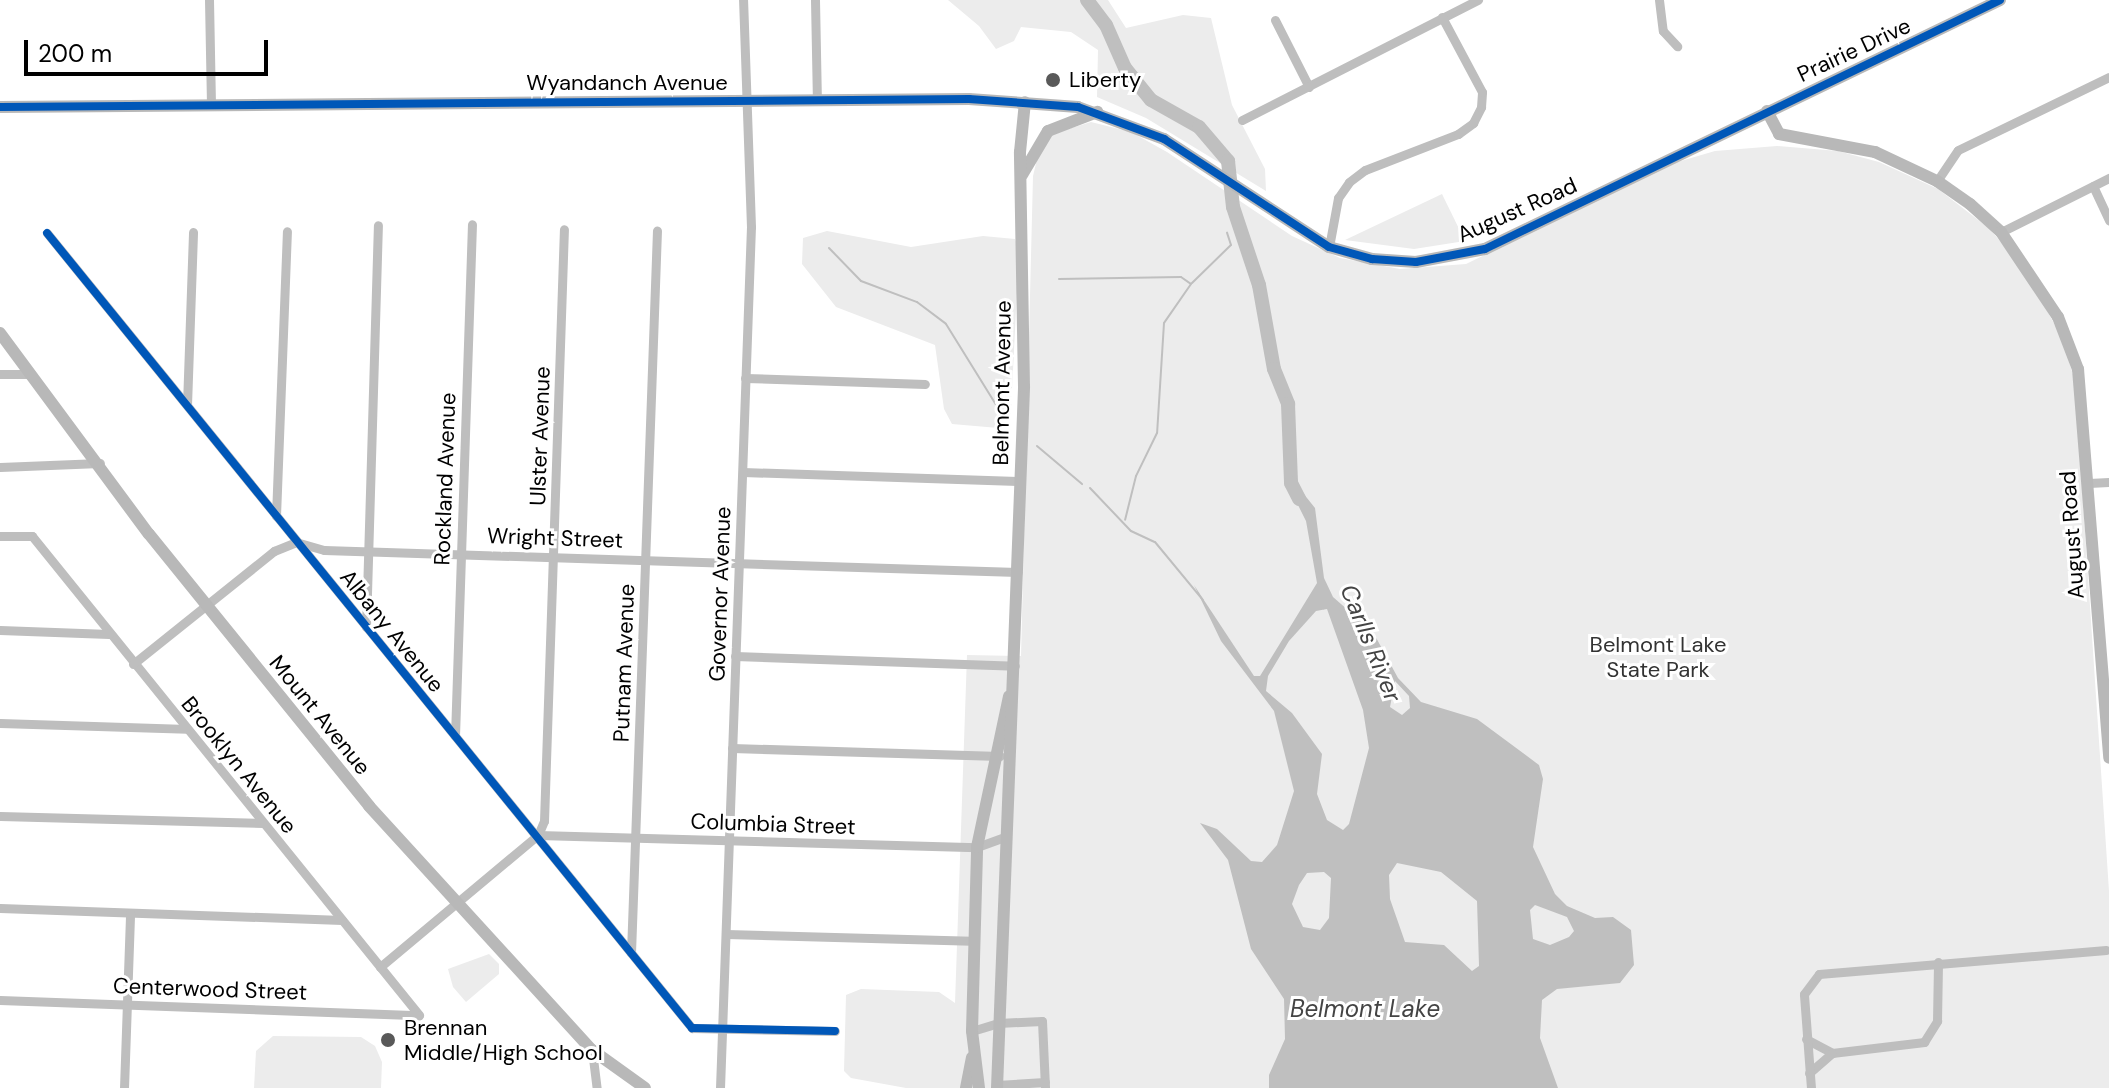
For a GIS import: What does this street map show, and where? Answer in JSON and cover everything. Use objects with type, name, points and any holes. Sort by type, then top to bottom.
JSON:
[{"type":"street","points":[[209,0],[211,104]]},
{"type":"street","name":"Governor Avenue","points":[[720,1088],[751,227],[744,100],[743,0]]},
{"type":"street","points":[[815,0],[817,101]]},
{"type":"street","points":[[1242,120],[1478,0]]},
{"type":"street","points":[[1659,0],[1663,31],[1677,46]]},
{"type":"street","name":"Prairie Drive","points":[[1767,111],[2000,0]]},
{"type":"street","points":[[1329,247],[1338,198],[1349,182],[1365,170],[1458,134],[1473,123],[1481,107],[1482,92],[1442,17]]},
{"type":"street","points":[[1275,20],[1309,87]]},
{"type":"street","points":[[1937,181],[1958,150],[2109,77]]},
{"type":"street","name":"Wyandanch Avenue","points":[[0,107],[744,100],[1025,102],[1097,112],[1139,126],[1233,187]]},
{"type":"street","name":"Belmont Avenue","points":[[997,1086],[1018,572],[1021,177],[1025,102]]},
{"type":"street","name":"August Road","points":[[1233,187],[1329,247],[1372,259],[1416,262],[1485,249],[1767,111],[1779,134],[1875,152],[1937,181],[2001,232],[2036,280],[2071,347],[2078,369],[2109,758]]},
{"type":"street","points":[[1021,177],[1048,131],[1097,112]]},
{"type":"street","points":[[2001,232],[2109,178]]},
{"type":"street","points":[[2093,186],[2109,221]]},
{"type":"street","name":"Rockland Avenue","points":[[455,736],[472,224]]},
{"type":"street","points":[[366,627],[378,225]]},
{"type":"street","name":"Ulster Avenue","points":[[538,835],[544,821],[564,229]]},
{"type":"street","name":"Putnam Avenue","points":[[631,953],[657,230]]},
{"type":"street","points":[[276,516],[287,231]]},
{"type":"street","points":[[187,405],[193,232]]},
{"type":"street","name":"Albany Avenue","points":[[47,233],[692,1028],[722,1028]]},
{"type":"street","name":"Mount Avenue","points":[[0,333],[206,606],[369,806],[460,902],[592,1050],[645,1088]]},
{"type":"street","points":[[0,374],[31,374]]},
{"type":"street","points":[[745,378],[925,384]]},
{"type":"street","points":[[0,467],[100,463]]},
{"type":"street","points":[[743,472],[1020,481]]},
{"type":"street","points":[[2089,483],[2109,482]]},
{"type":"street","name":"Brooklyn Avenue","points":[[0,536],[32,536],[419,1015]]},
{"type":"street","points":[[133,664],[274,551],[296,542]]},
{"type":"street","name":"Wright Street","points":[[296,542],[324,550],[1018,572]]},
{"type":"street","points":[[0,630],[109,634]]},
{"type":"street","points":[[735,656],[1015,666]]},
{"type":"street","name":"Belmont Avenue","points":[[979,1088],[972,1031],[971,941],[977,847],[1015,666]]},
{"type":"street","points":[[0,723],[187,729]]},
{"type":"street","points":[[732,748],[1012,757]]},
{"type":"street","points":[[0,816],[263,823]]},
{"type":"street","points":[[380,967],[538,835]]},
{"type":"street","name":"Columbia Street","points":[[538,835],[977,847],[1005,837]]},
{"type":"street","points":[[0,908],[342,920]]},
{"type":"street","points":[[124,1088],[130,913]]},
{"type":"street","points":[[726,934],[971,941]]},
{"type":"street","points":[[1811,1088],[1804,994],[1810,982],[1831,970],[2106,950]]},
{"type":"street","points":[[1806,1039],[1832,1053],[1905,1047],[1929,1039],[1938,1016],[1938,962]]},
{"type":"street","name":"Centerwood Street","points":[[0,1000],[419,1015]]},
{"type":"street","points":[[972,1031],[998,1023],[1042,1021],[1045,1085],[979,1088]]},
{"type":"street","points":[[722,1028],[835,1031]]},
{"type":"street","points":[[966,1088],[974,1047]]},
{"type":"street","points":[[592,1050],[597,1088]]},
{"type":"street","points":[[1809,1073],[1832,1053]]},
{"type":"green space","points":[[948,0],[1108,0],[1126,28],[1183,15],[1211,18],[1232,105],[1265,169],[1266,191],[1146,118],[1097,97],[1098,50],[1071,32],[1021,27],[1014,41],[996,49],[979,26]]},
{"type":"green space","name":"Belmont Lake State Park","points":[[1091,122],[1131,132],[1167,152],[1292,236],[1340,258],[1400,269],[1466,264],[1674,163],[1715,151],[1777,146],[1838,151],[1879,162],[1938,189],[1990,229],[2026,273],[2061,336],[2075,381],[2109,891],[2109,1088],[906,1088],[851,1078],[844,1071],[846,995],[861,989],[939,992],[955,1003],[967,655],[1021,656],[1033,176],[1039,151],[1052,134]]},
{"type":"green space","points":[[1442,194],[1465,241],[1414,249],[1345,240]]},
{"type":"green space","points":[[827,231],[911,247],[983,236],[1015,239],[1019,251],[1010,429],[952,424],[944,409],[935,345],[836,307],[802,264],[803,238]]},
{"type":"green space","points":[[489,954],[499,964],[499,974],[466,1002],[453,987],[448,969]]},
{"type":"green space","points":[[273,1036],[361,1037],[375,1046],[382,1062],[381,1088],[254,1088],[256,1051]]},
{"type":"water","name":"Belmont Lake","points":[[1287,483],[1295,483],[1315,508],[1324,578],[1333,597],[1373,632],[1398,678],[1421,702],[1477,719],[1539,765],[1543,779],[1533,847],[1555,894],[1567,906],[1595,918],[1613,917],[1631,930],[1634,965],[1620,983],[1557,989],[1542,1000],[1540,1038],[1558,1088],[1269,1088],[1269,1075],[1285,1039],[1284,999],[1251,949],[1228,860],[1200,823],[1217,829],[1251,861],[1262,862],[1277,845],[1294,791],[1274,711],[1221,641],[1194,585],[1254,676],[1260,676],[1317,583],[1306,521]],"holes":[[[1327,609],[1363,710],[1369,748],[1349,824],[1343,830],[1327,820],[1317,794],[1322,754],[1292,713],[1266,691],[1268,676],[1289,641],[1316,611]],[[1395,681],[1409,696],[1410,708],[1402,715],[1390,707]],[[1397,863],[1441,872],[1477,901],[1479,966],[1472,971],[1444,945],[1405,942],[1390,899],[1389,875]],[[1324,872],[1331,878],[1329,918],[1320,930],[1303,927],[1292,904],[1307,873]],[[1535,905],[1567,917],[1574,931],[1569,937],[1550,945],[1533,939],[1530,910]]]},
{"type":"waterway","name":"Carlls River","points":[[1087,0],[1106,25],[1125,68],[1151,100],[1199,127],[1228,161],[1233,207],[1259,285],[1274,369],[1288,404],[1291,483],[1299,499]]},
{"type":"waterway","points":[[1192,283],[1231,245],[1227,233]]},
{"type":"waterway","points":[[829,248],[861,281],[917,302],[946,324],[1005,419]]},
{"type":"waterway","points":[[1059,279],[1181,277],[1191,284],[1164,323],[1157,433],[1136,476],[1125,520]]},
{"type":"waterway","points":[[1037,446],[1082,484]]},
{"type":"waterway","points":[[1090,488],[1131,531],[1155,542],[1203,600]]},
{"type":"cycle path","points":[[0,107],[969,99],[1078,107],[1164,139],[1329,247],[1372,259],[1416,262],[1485,249],[2000,0]]},
{"type":"cycle path","points":[[47,233],[692,1028],[835,1031]]},
{"type":"place","name":"Liberty","points":[[1053,80]]},
{"type":"place","name":"Brennan Middle/High School","points":[[388,1040]]}]
